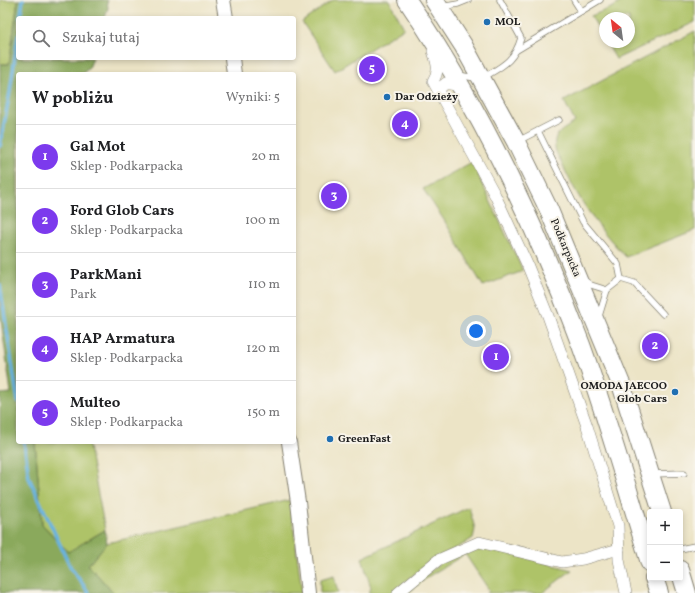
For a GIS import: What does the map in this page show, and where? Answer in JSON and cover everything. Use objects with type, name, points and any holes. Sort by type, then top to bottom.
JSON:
[{"type":"main road","name":"Podkarpacka","points":[[407,0],[456,80],[489,138],[536,236],[581,345],[618,458],[647,554]]},
{"type":"main road","name":"Podkarpacka","points":[[437,4],[463,45],[533,176],[575,271],[621,384],[661,509]]},
{"type":"main road","points":[[683,580],[687,593]]},
{"type":"main road","points":[[655,581],[659,593]]},
{"type":"street","points":[[223,0],[226,16]]},
{"type":"street","name":"Podkarpacka","points":[[427,32],[438,67],[438,73],[433,80],[495,195],[527,264],[548,316],[596,455],[618,526],[619,560],[626,593]]},
{"type":"street","points":[[232,60],[234,72]]},
{"type":"street","points":[[440,93],[440,88],[446,83],[456,80]]},
{"type":"street","points":[[289,444],[298,502],[308,593]]},
{"type":"street","points":[[398,593],[438,560],[479,542],[562,562],[583,559],[619,549]]},
{"type":"lane","points":[[437,4],[458,4],[468,0]]},
{"type":"lane","points":[[456,80],[481,78],[510,61],[517,50],[521,38],[500,0]]},
{"type":"lane","points":[[574,0],[581,11]]},
{"type":"lane","points":[[517,50],[600,0]]},
{"type":"lane","points":[[516,142],[559,120]]},
{"type":"lane","points":[[538,132],[583,222],[618,264],[621,279]]},
{"type":"lane","points":[[575,271],[591,285],[607,290]]},
{"type":"lane","points":[[599,328],[600,308],[607,290],[621,279]]},
{"type":"lane","points":[[621,279],[634,283],[663,314]]},
{"type":"lane","points":[[650,474],[684,473]]},
{"type":"lane","points":[[683,548],[695,546]]},
{"type":"green space","points":[[0,0],[18,0],[9,64],[0,64]]},
{"type":"green space","points":[[18,0],[107,0],[108,8],[106,16],[16,16],[16,60],[92,60],[89,68],[84,72],[16,72],[16,444],[35,444],[42,524],[68,552],[105,530],[107,543],[88,565],[114,593],[0,593],[0,394],[11,393],[0,313],[0,64],[9,64]]},
{"type":"green space","points":[[333,0],[389,0],[404,28],[335,71],[302,22]]},
{"type":"green space","points":[[624,0],[695,0],[695,22],[616,59],[610,48],[635,48],[635,12],[601,12]]},
{"type":"green space","points":[[599,13],[599,30],[591,16]]},
{"type":"green space","points":[[695,31],[695,230],[626,257],[590,214],[569,179],[557,153],[555,147],[556,137],[560,132],[575,122],[564,101]]},
{"type":"green space","points":[[472,162],[523,271],[483,286],[444,220],[423,189]]},
{"type":"green space","points":[[35,444],[88,444],[105,530],[68,552],[42,524]]},
{"type":"green space","points":[[290,500],[302,593],[114,593],[88,565],[107,543]]},
{"type":"green space","points":[[469,507],[475,529],[473,538],[430,561],[392,593],[369,593],[371,588],[362,558]]},
{"type":"green space","points":[[479,547],[510,553],[572,570],[542,593],[487,593],[489,590],[465,554],[429,576],[408,593],[402,593],[442,562]]},
{"type":"green space","points":[[334,576],[338,593],[320,593],[320,580]]},
{"type":"waterway","points":[[20,16],[23,0]]},
{"type":"waterway","points":[[0,146],[16,49]]},
{"type":"waterway","points":[[0,285],[16,389]]},
{"type":"waterway","points":[[24,444],[29,478],[71,568],[89,593]]},
{"type":"place","name":"MOL","points":[[487,22]]},
{"type":"place","name":"Multeo","points":[[372,69]]},
{"type":"place","name":"Dar Odzieży","points":[[387,97]]},
{"type":"place","name":"HAP Armatura","points":[[405,124]]},
{"type":"place","name":"ParkMani","points":[[334,196]]},
{"type":"place","name":"Ford Glob Cars","points":[[655,346]]},
{"type":"place","name":"Gal Mot","points":[[496,357]]},
{"type":"place","name":"OMODA JAECOO Glob Cars","points":[[675,392]]},
{"type":"place","name":"GreenFast","points":[[330,439]]}]
